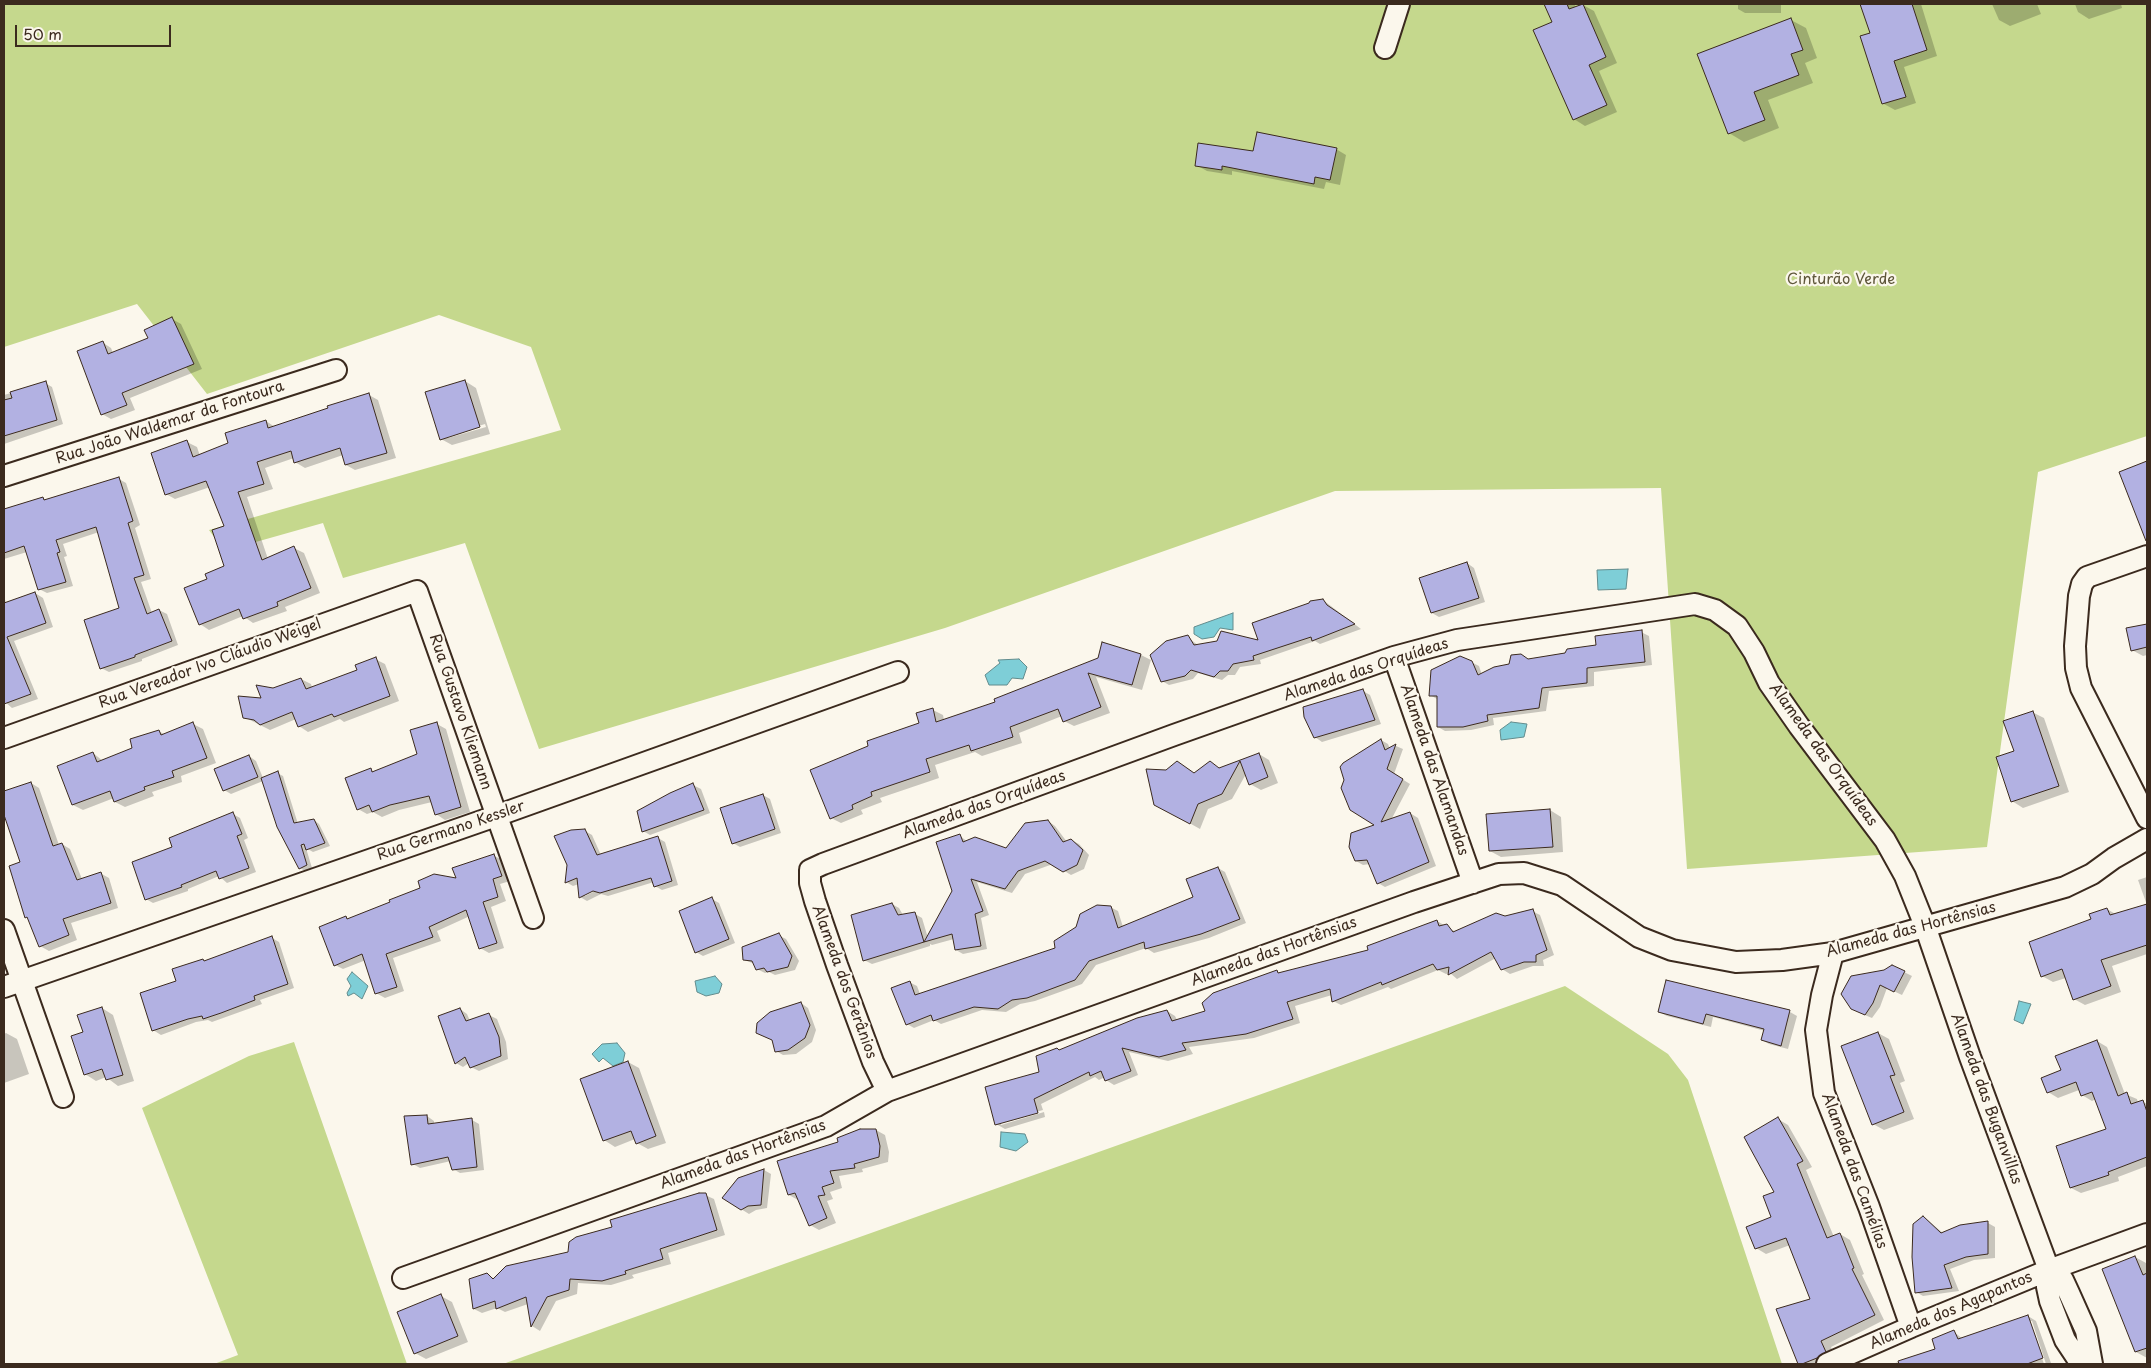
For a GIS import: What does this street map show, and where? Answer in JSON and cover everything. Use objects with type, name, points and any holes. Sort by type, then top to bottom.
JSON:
[{"type":"street","points":[[1385,48],[1399,4]]},
{"type":"street","name":"Rua João Waldemar da Fontoura","points":[[4,476],[336,370]]},
{"type":"street","points":[[2147,556],[2087,577],[2082,584],[2079,596],[2075,646],[2076,668],[2082,688],[2147,818]]},
{"type":"street","name":"Rua Vereador Ivo Cláudio Weigel","points":[[4,738],[417,591]]},
{"type":"street","name":"Rua Gustavo Kliemann","points":[[417,591],[533,918]]},
{"type":"street","name":"Alameda das Orquídeas","points":[[810,870],[1174,735],[1394,657],[1457,640],[1559,623],[1696,604],[1715,610],[1737,626],[1754,652],[1770,683],[1799,726],[1885,840],[1905,876],[1925,926]]},
{"type":"street","name":"Alameda das Alamandas","points":[[1394,657],[1473,883]]},
{"type":"street","name":"Rua Germano Kessler","points":[[13,984],[496,816],[898,672]]},
{"type":"street","name":"Alameda das Hortênsias","points":[[403,1278],[826,1126],[887,1090],[1414,902],[1499,874],[1524,873],[1562,885],[1639,937],[1672,950],[1736,962],[1782,960],[1833,953],[2065,887],[2092,874],[2114,858],[2147,839]]},
{"type":"street","name":"Alameda dos Gerânios","points":[[810,870],[810,883],[836,965],[873,1062],[887,1090]]},
{"type":"street","name":"Alameda das Buganvillas","points":[[1925,926],[1970,1057],[2049,1270],[2047,1287],[2050,1301],[2065,1340],[2080,1364]]},
{"type":"street","points":[[4,930],[13,984],[62,1097]]},
{"type":"street","name":"Alameda das Camélias","points":[[1833,953],[1822,995],[1816,1030],[1824,1093],[1869,1207],[1910,1327]]},
{"type":"street","name":"Alameda dos Agapantos","points":[[1827,1364],[1910,1327],[2049,1270],[2147,1234]]},
{"type":"street","name":"Alameda das Buganvillas","points":[[2049,1270],[2062,1280],[2069,1293],[2086,1331],[2092,1364]]},
{"type":"green space","name":"Cinturão Verde","points":[[4,4],[2147,4],[2147,436],[2038,472],[1987,847],[1687,869],[1661,488],[1335,491],[945,628],[539,749],[465,543],[343,578],[323,523],[224,551],[209,530],[561,430],[531,347],[439,315],[207,394],[137,304],[4,347]]},
{"type":"green space","points":[[1565,986],[1668,1054],[1688,1080],[1782,1364],[503,1364]]},
{"type":"green space","points":[[294,1042],[407,1364],[214,1364],[238,1355],[142,1108],[249,1056]]},
{"type":"water","points":[[1628,569],[1626,589],[1598,590],[1597,570]]},
{"type":"water","points":[[1233,613],[1233,630],[1220,628],[1214,637],[1202,639],[1194,634],[1194,627]]},
{"type":"water","points":[[1019,659],[1027,667],[1023,679],[1012,678],[1007,685],[989,685],[985,675],[1000,663],[998,660]]},
{"type":"water","points":[[1511,722],[1527,724],[1524,737],[1501,740],[1500,730]]},
{"type":"water","points":[[352,972],[368,986],[362,999],[354,993],[348,996],[347,993],[351,986],[347,979]]},
{"type":"water","points":[[715,976],[722,984],[719,993],[706,996],[697,992],[695,981]]},
{"type":"water","points":[[2019,1001],[2031,1004],[2023,1024],[2014,1020]]},
{"type":"water","points":[[617,1043],[625,1053],[623,1062],[613,1066],[603,1058],[599,1062],[592,1054],[602,1044]]},
{"type":"water","points":[[1001,1132],[1025,1134],[1028,1142],[1016,1151],[1000,1147]]},
{"type":"building","points":[[1544,4],[1567,4],[1569,9],[1583,4],[1606,57],[1589,65],[1607,105],[1573,120],[1533,30],[1552,22]]},
{"type":"building","points":[[1860,4],[1912,4],[1927,50],[1894,61],[1906,97],[1882,104],[1860,36],[1870,33]]},
{"type":"building","points":[[1791,18],[1803,50],[1791,54],[1799,75],[1754,92],[1765,120],[1728,134],[1697,54]]},
{"type":"building","points":[[1257,132],[1337,148],[1330,180],[1315,177],[1314,184],[1222,166],[1222,170],[1195,166],[1198,143],[1253,151]]},
{"type":"building","points":[[172,317],[194,364],[122,393],[127,405],[101,415],[77,351],[103,341],[108,354],[148,338],[144,330]]},
{"type":"building","points":[[465,380],[480,427],[440,440],[425,392]]},
{"type":"building","points":[[46,381],[57,420],[4,436],[4,400],[12,398],[10,392]]},
{"type":"building","points":[[369,393],[387,453],[345,465],[340,448],[294,463],[291,451],[257,462],[264,484],[238,492],[262,560],[294,546],[311,588],[277,602],[278,606],[243,619],[239,609],[199,625],[184,588],[207,579],[205,574],[224,566],[212,530],[224,526],[206,481],[165,495],[151,453],[187,440],[193,457],[228,443],[225,433],[266,420],[268,428]]},
{"type":"building","points":[[2147,461],[2147,541],[2146,541],[2119,472]]},
{"type":"building","points":[[119,477],[133,521],[128,523],[144,575],[134,578],[147,614],[159,609],[172,641],[135,655],[135,657],[100,669],[84,620],[119,608],[96,527],[56,540],[60,552],[57,553],[66,582],[38,590],[24,546],[4,553],[4,509],[43,497],[44,500]]},
{"type":"building","points":[[1467,562],[1479,598],[1431,613],[1419,578]]},
{"type":"building","points":[[35,592],[46,623],[7,637],[31,694],[4,704],[4,603]]},
{"type":"building","points":[[1323,599],[1327,605],[1355,624],[1312,641],[1311,637],[1253,656],[1254,660],[1233,664],[1228,671],[1220,671],[1214,677],[1191,670],[1185,676],[1161,682],[1150,655],[1166,641],[1188,635],[1194,645],[1217,641],[1221,631],[1258,640],[1252,623],[1309,603],[1310,601]]},
{"type":"building","points":[[2147,624],[2147,647],[2131,651],[2126,628]]},
{"type":"building","points":[[1642,630],[1645,662],[1587,668],[1587,683],[1542,688],[1539,708],[1487,715],[1488,721],[1463,727],[1437,727],[1437,696],[1429,696],[1431,670],[1460,656],[1472,661],[1478,675],[1494,667],[1509,664],[1511,655],[1521,654],[1528,659],[1565,653],[1567,649],[1596,645],[1595,636]]},
{"type":"building","points":[[1102,642],[1141,654],[1132,685],[1088,673],[1101,707],[1063,722],[1058,709],[1010,727],[1013,737],[971,751],[969,745],[926,759],[930,772],[871,792],[872,796],[852,805],[853,809],[830,819],[810,770],[868,746],[867,741],[919,723],[916,713],[933,708],[936,722],[995,702],[994,699],[1098,658]]},
{"type":"building","points":[[376,657],[390,696],[334,717],[332,714],[298,727],[292,712],[260,725],[254,720],[243,718],[238,696],[261,698],[256,685],[273,688],[301,678],[306,689],[357,670],[355,665]]},
{"type":"building","points":[[1363,689],[1375,720],[1314,738],[1304,717],[1303,707]]},
{"type":"building","points":[[2033,711],[2059,786],[2011,802],[1996,757],[2014,751],[2003,721]]},
{"type":"building","points":[[193,722],[207,758],[172,771],[174,777],[144,787],[145,790],[114,802],[110,791],[72,805],[57,766],[93,752],[97,762],[132,748],[130,739],[159,730],[161,735]]},
{"type":"building","points":[[437,722],[461,807],[435,815],[429,796],[390,805],[372,812],[369,805],[357,810],[345,778],[371,768],[372,772],[417,754],[410,730]]},
{"type":"building","points":[[1381,739],[1385,750],[1396,744],[1387,769],[1403,779],[1381,822],[1410,812],[1429,862],[1377,884],[1367,860],[1355,861],[1349,847],[1351,833],[1374,825],[1350,810],[1341,788],[1344,780],[1340,767],[1343,763]]},
{"type":"building","points":[[1259,753],[1268,777],[1249,785],[1240,761],[1222,794],[1198,804],[1190,824],[1154,805],[1146,769],[1166,770],[1177,761],[1194,773],[1210,761],[1219,768]]},
{"type":"building","points":[[249,755],[258,777],[223,791],[214,769]]},
{"type":"building","points":[[278,771],[294,823],[314,819],[325,843],[306,850],[304,844],[301,845],[307,865],[299,869],[277,827],[261,778]]},
{"type":"building","points":[[31,782],[53,846],[62,843],[77,880],[101,872],[111,903],[63,919],[69,935],[39,947],[27,917],[25,918],[9,866],[20,862],[4,815],[4,791]]},
{"type":"building","points":[[693,783],[704,810],[642,832],[637,811]]},
{"type":"building","points":[[763,794],[775,829],[732,844],[720,808]]},
{"type":"building","points":[[1550,809],[1553,847],[1489,851],[1486,814]]},
{"type":"building","points":[[233,812],[242,834],[237,836],[249,868],[219,879],[216,871],[181,885],[182,887],[145,900],[132,862],[172,847],[169,838]]},
{"type":"building","points":[[1048,820],[1063,842],[1071,839],[1083,850],[1077,865],[1063,872],[1045,861],[1018,871],[1005,889],[971,879],[983,911],[975,914],[981,946],[955,950],[952,934],[924,942],[952,891],[936,842],[960,834],[963,842],[975,837],[1006,848],[1025,823]]},
{"type":"building","points":[[585,829],[597,855],[658,836],[672,881],[654,887],[651,878],[600,893],[593,891],[579,898],[577,878],[565,883],[567,865],[554,836],[571,830]]},
{"type":"building","points":[[494,854],[502,876],[493,879],[498,897],[483,902],[497,943],[479,949],[466,910],[429,927],[433,937],[386,954],[397,987],[375,994],[362,954],[334,966],[319,927],[346,916],[347,919],[390,902],[389,900],[420,888],[418,881],[434,874],[456,878],[452,868]]},
{"type":"building","points":[[1218,867],[1240,919],[1201,934],[1145,949],[1144,942],[1089,961],[1075,980],[1027,998],[1012,1000],[998,1009],[974,1007],[933,1021],[931,1015],[906,1025],[891,988],[910,981],[915,995],[1055,948],[1054,941],[1076,927],[1080,914],[1097,905],[1111,906],[1118,928],[1193,897],[1186,879]]},
{"type":"building","points":[[712,897],[729,939],[695,953],[679,911]]},
{"type":"building","points":[[892,903],[898,915],[915,912],[924,942],[863,961],[851,915]]},
{"type":"building","points":[[2147,904],[2147,945],[2101,960],[2111,986],[2073,1000],[2062,969],[2041,977],[2029,942],[2091,919],[2089,914],[2107,908],[2110,915]]},
{"type":"building","points":[[1533,909],[1547,950],[1536,955],[1536,962],[1524,962],[1501,970],[1491,952],[1448,975],[1449,967],[1437,970],[1433,964],[1382,985],[1381,982],[1332,1002],[1330,989],[1287,1002],[1293,1019],[1246,1034],[1182,1043],[1186,1050],[1159,1057],[1122,1048],[1131,1071],[1105,1081],[1101,1071],[1090,1076],[1089,1072],[1034,1099],[1038,1113],[995,1125],[985,1087],[1039,1072],[1036,1056],[1057,1048],[1059,1050],[1137,1018],[1167,1010],[1172,1021],[1205,1011],[1202,1003],[1213,993],[1277,970],[1278,973],[1368,950],[1367,946],[1437,920],[1439,926],[1447,924],[1453,932],[1496,913],[1505,916]]},
{"type":"building","points":[[779,933],[792,956],[788,967],[767,972],[764,968],[756,970],[752,961],[743,960],[742,947]]},
{"type":"building","points":[[272,936],[288,984],[254,996],[255,1000],[221,1013],[203,1019],[202,1016],[188,1019],[152,1031],[140,993],[176,981],[172,969],[203,959],[204,961]]},
{"type":"building","points":[[1892,965],[1905,971],[1894,992],[1880,985],[1873,1003],[1865,1015],[1851,1009],[1841,994],[1851,976],[1884,970]]},
{"type":"building","points":[[1666,980],[1790,1010],[1781,1046],[1761,1040],[1764,1029],[1706,1014],[1703,1024],[1658,1012]]},
{"type":"building","points":[[801,1002],[810,1025],[805,1038],[788,1050],[775,1052],[772,1040],[756,1033],[757,1023],[770,1012]]},
{"type":"building","points":[[102,1007],[123,1075],[106,1080],[102,1069],[84,1075],[71,1036],[83,1032],[77,1015]]},
{"type":"building","points":[[460,1008],[466,1021],[489,1013],[499,1037],[501,1056],[470,1068],[465,1057],[455,1064],[438,1016]]},
{"type":"building","points":[[1878,1032],[1895,1075],[1890,1076],[1904,1112],[1872,1125],[1841,1046]]},
{"type":"building","points":[[2097,1040],[2118,1096],[2127,1092],[2131,1104],[2143,1100],[2147,1112],[2147,1157],[2108,1172],[2109,1175],[2070,1188],[2056,1146],[2106,1129],[2092,1092],[2081,1096],[2076,1082],[2047,1093],[2041,1078],[2061,1070],[2055,1056]]},
{"type":"building","points":[[628,1061],[656,1136],[636,1144],[631,1131],[603,1141],[580,1079]]},
{"type":"building","points":[[427,1115],[428,1124],[472,1118],[477,1167],[452,1170],[448,1157],[411,1165],[404,1116]]},
{"type":"building","points":[[1778,1117],[1803,1161],[1797,1164],[1827,1238],[1840,1233],[1854,1268],[1852,1269],[1875,1315],[1821,1341],[1826,1352],[1802,1364],[1798,1364],[1776,1309],[1810,1299],[1786,1238],[1755,1249],[1746,1227],[1771,1217],[1763,1196],[1774,1192],[1744,1137]]},
{"type":"building","points":[[860,1129],[876,1129],[880,1146],[879,1157],[854,1164],[855,1168],[830,1171],[834,1183],[822,1187],[825,1195],[818,1196],[827,1218],[809,1226],[795,1193],[788,1195],[777,1161],[838,1142],[837,1138]]},
{"type":"building","points":[[764,1169],[761,1205],[748,1206],[741,1210],[722,1198],[738,1178]]},
{"type":"building","points":[[699,1193],[706,1193],[717,1230],[660,1249],[663,1259],[625,1271],[626,1274],[602,1281],[570,1279],[569,1290],[547,1297],[531,1327],[526,1297],[496,1309],[495,1301],[473,1309],[469,1279],[487,1273],[493,1279],[506,1266],[568,1252],[569,1242],[576,1237],[612,1227],[610,1220]]},
{"type":"building","points":[[1923,1216],[1941,1233],[1960,1225],[1988,1221],[1988,1254],[1966,1257],[1944,1265],[1952,1288],[1915,1293],[1912,1257],[1913,1224]]},
{"type":"building","points":[[2135,1256],[2143,1275],[2147,1273],[2147,1348],[2135,1352],[2102,1269]]},
{"type":"building","points":[[441,1294],[458,1336],[414,1354],[397,1312]]},
{"type":"building","points":[[2028,1315],[2043,1358],[2027,1364],[1899,1364],[1898,1361],[1935,1349],[1932,1339],[1954,1330],[1958,1339]]}]
